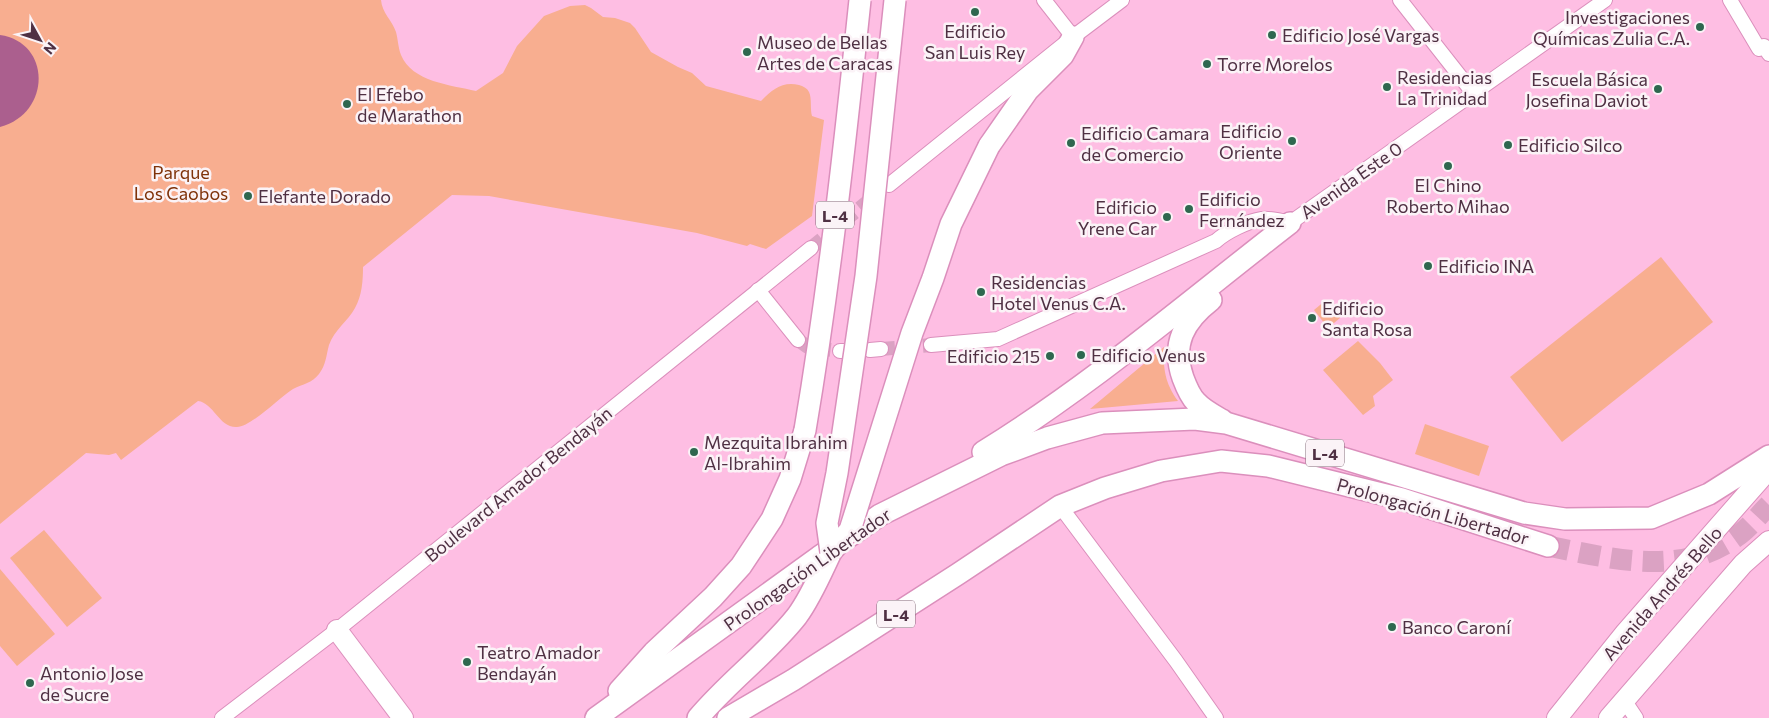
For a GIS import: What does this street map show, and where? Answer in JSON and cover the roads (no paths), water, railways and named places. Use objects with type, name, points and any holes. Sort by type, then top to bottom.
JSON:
[{"type":"main road","name":"L-4","points":[[600,715],[614,696],[654,652],[713,597],[741,566],[772,519],[790,478],[805,430],[814,376],[846,134],[860,0]]},
{"type":"main road","points":[[831,552],[827,523],[837,473],[866,276],[895,0]]},
{"type":"main road","points":[[698,718],[713,700],[764,651],[797,615],[813,590],[831,552],[850,530],[912,333],[934,278],[952,224],[990,146],[1028,90],[1063,55],[1073,37]]},
{"type":"main road","name":"L-4","points":[[880,515],[1030,421],[1097,374],[1290,223]]},
{"type":"main road","points":[[1226,423],[1195,401],[1187,388],[1178,355],[1181,336],[1198,310],[1288,236],[1290,223]]},
{"type":"main road","name":"Prolongación Libertador","points":[[600,715],[880,515],[1001,455],[1047,438],[1102,423],[1195,419],[1226,423],[1524,513],[1565,519],[1652,518],[1709,494],[1769,456]]},
{"type":"main road","name":"Prolongación Libertador","points":[[728,718],[793,680],[917,601],[1060,506],[1105,488],[1162,471],[1221,461],[1268,466],[1402,499],[1548,546]]},
{"type":"street","points":[[1044,0],[1073,37]]},
{"type":"street","points":[[889,184],[1122,0]]},
{"type":"street","points":[[1400,0],[1474,94]]},
{"type":"street","name":"Avenida Este 0","points":[[931,345],[998,339],[1216,241],[1224,234],[1250,223],[1262,219],[1290,223],[1605,0]]},
{"type":"street","points":[[1730,0],[1759,49],[1764,46],[1769,54]]},
{"type":"street","name":"Boulevard Amador Bendayán","points":[[222,718],[337,630],[811,248]]},
{"type":"street","points":[[758,290],[798,340]]},
{"type":"street","name":"Avenida Andrés Bello","points":[[1557,718],[1626,632],[1769,469]]},
{"type":"street","points":[[1060,506],[1176,661],[1216,718]]},
{"type":"street","points":[[1609,718],[1743,564],[1769,541]]},
{"type":"street","points":[[1743,564],[1769,555]]},
{"type":"street","points":[[337,630],[403,718]]},
{"type":"street","points":[[1624,700],[1636,718]]},
{"type":"tunnel","points":[[811,248],[877,194]]},
{"type":"tunnel","points":[[798,340],[808,347],[840,351]]},
{"type":"tunnel","points":[[881,349],[931,345]]},
{"type":"tunnel","points":[[1548,546],[1620,559],[1644,561],[1668,561],[1692,557],[1715,550],[1736,537],[1769,505]]},
{"type":"place","name":"Edificio San Luis Rey","points":[[975,12]]},
{"type":"place","name":"Investigaciones Químicas Zulia C.A.","points":[[1700,27]]},
{"type":"place","name":"Edificio José Vargas","points":[[1272,35]]},
{"type":"place","name":"Museo de Bellas Artes de Caracas","points":[[747,52]]},
{"type":"place","name":"Torre Morelos","points":[[1207,64]]},
{"type":"place","name":"Residencias La Trinidad","points":[[1387,87]]},
{"type":"place","name":"Escuela Básica Josefina Daviot","points":[[1658,89]]},
{"type":"place","name":"El Efebo de Marathon","points":[[347,104]]},
{"type":"place","name":"Edificio Oriente","points":[[1292,141]]},
{"type":"place","name":"Edificio Camara de Comercio","points":[[1071,143]]},
{"type":"place","name":"Edificio Silco","points":[[1508,145]]},
{"type":"place","name":"El Chino Roberto Mihao","points":[[1448,166]]},
{"type":"place","name":"Elefante Dorado","points":[[248,196]]},
{"type":"place","name":"Edificio Fernández","points":[[1189,209]]},
{"type":"place","name":"Edificio Yrene Car","points":[[1167,217]]},
{"type":"place","name":"Edificio INA","points":[[1428,266]]},
{"type":"place","name":"Residencias Hotel Venus C.A.","points":[[981,292]]},
{"type":"place","name":"Edificio Santa Rosa","points":[[1312,318]]},
{"type":"place","name":"Edificio Venus","points":[[1081,355]]},
{"type":"place","name":"Edificio 215","points":[[1050,356]]},
{"type":"place","name":"Mezquita Ibrahim Al-lbrahim","points":[[694,452]]},
{"type":"place","name":"Banco Caroní","points":[[1392,627]]},
{"type":"place","name":"Teatro Amador Bendayán","points":[[467,662]]},
{"type":"place","name":"Antonio Jose de Sucre","points":[[30,683]]},
{"type":"park label","name":"Parque Los Caobos","points":[[181,182]]}]
